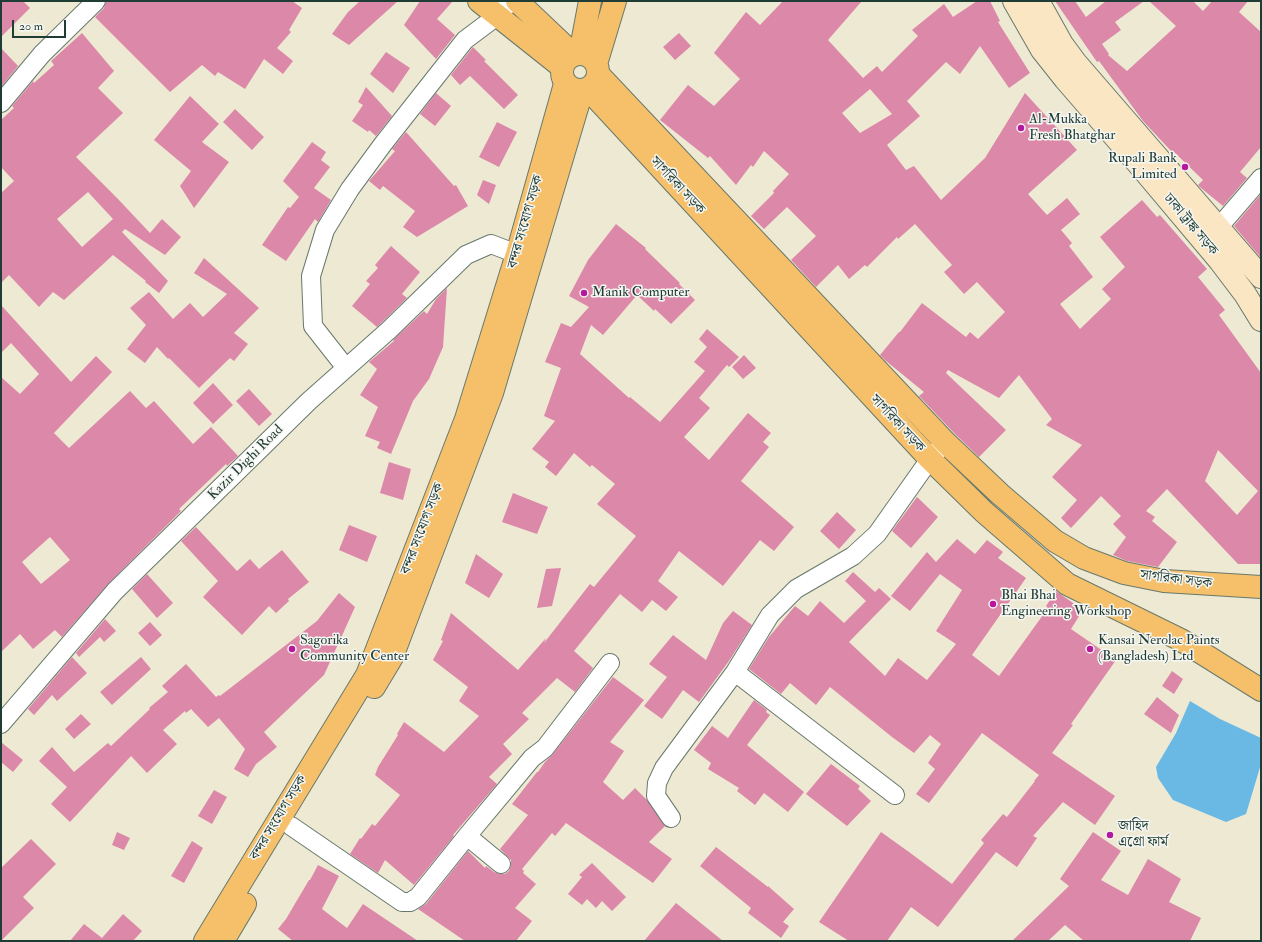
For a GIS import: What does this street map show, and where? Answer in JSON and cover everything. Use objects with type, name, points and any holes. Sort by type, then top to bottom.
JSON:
[{"type":"main road","points":[[479,1],[504,9],[581,72]]},
{"type":"main road","name":"সাগরিকা সড়ক","points":[[517,1],[930,460],[984,512],[1067,584],[1181,640],[1261,690]]},
{"type":"main road","name":"বন্দর সংযোগ সড়ক","points":[[223,941],[392,657],[492,393],[581,72],[590,1]]},
{"type":"main road","name":"বন্দর সংযোগ সড়ক","points":[[205,941],[367,675],[466,419],[517,254],[581,72],[614,1]]},
{"type":"main road","name":"ঢাকা ট্রাঙ্ক সড়ক","points":[[1014,1],[1042,50],[1220,261],[1246,294],[1261,320]]},
{"type":"main road","name":"ঢাকা ট্রাঙ্ক সড়ক","points":[[1038,1],[1062,44],[1076,63],[1261,278]]},
{"type":"main road","name":"সাগরিকা সড়ক","points":[[581,72],[945,442],[1000,494],[1055,541],[1084,558],[1124,573],[1164,582],[1261,587]]},
{"type":"street","points":[[1,103],[42,54],[96,1]]},
{"type":"street","points":[[346,368],[313,326],[311,276],[325,230],[350,189],[383,144],[465,40],[504,9]]},
{"type":"street","points":[[1218,228],[1261,178]]},
{"type":"street","name":"Kazir Dighi Road","points":[[1,724],[115,591],[309,400],[389,330],[466,255],[491,244],[517,254]]},
{"type":"street","points":[[671,818],[656,796],[657,783],[664,768],[736,672],[770,615],[796,589],[853,556],[877,534],[930,460],[945,442]]},
{"type":"street","points":[[291,826],[402,902],[410,902],[418,897],[532,758],[545,748],[610,663]]},
{"type":"street","points":[[736,672],[895,795]]},
{"type":"street","points":[[467,836],[501,864]]},
{"type":"water","points":[[1190,701],[1220,719],[1261,738],[1261,764],[1246,814],[1226,822],[1173,800],[1158,778],[1156,767],[1176,733]]},
{"type":"building","points":[[1,1],[23,1],[30,8],[1,37]]},
{"type":"building","points":[[106,1],[292,1],[302,8],[289,30],[291,32],[277,48],[293,61],[283,74],[264,59],[245,89],[218,72],[215,76],[202,65],[170,92],[95,17],[104,8]]},
{"type":"building","points":[[360,1],[398,1],[349,45],[332,34],[348,12]]},
{"type":"building","points":[[420,1],[453,1],[437,19],[455,35],[436,59],[404,25]]},
{"type":"building","points":[[783,1],[862,1],[828,40],[863,78],[877,66],[882,72],[918,36],[912,30],[944,4],[953,17],[977,1],[990,1],[1000,21],[998,22],[1030,73],[1009,88],[980,46],[960,74],[946,62],[907,101],[920,116],[887,145],[906,170],[914,166],[941,200],[985,158],[1025,93],[1077,150],[1028,194],[1047,215],[1067,198],[1080,214],[1061,230],[1072,243],[1069,246],[1093,277],[1060,304],[1080,329],[1111,299],[1102,289],[1125,267],[1100,237],[1142,200],[1157,217],[1160,215],[1207,269],[1198,277],[1225,310],[1219,315],[1261,373],[1261,564],[1238,564],[1167,489],[1146,511],[1155,517],[1152,521],[1177,542],[1158,567],[1127,561],[1113,555],[1126,537],[1113,524],[1121,516],[1101,496],[1071,528],[1061,518],[1077,500],[1052,477],[1082,445],[1046,425],[1052,419],[1019,375],[999,398],[948,370],[946,373],[1006,430],[979,457],[919,396],[924,392],[880,355],[922,303],[966,337],[970,332],[978,339],[1005,312],[977,282],[964,294],[944,272],[952,265],[915,224],[898,239],[897,237],[867,267],[865,265],[849,279],[838,265],[816,287],[791,260],[816,236],[787,207],[764,229],[751,216],[774,193],[773,191],[789,174],[764,151],[753,167],[751,165],[736,185],[710,156],[708,158],[660,120],[688,85],[714,106],[740,79],[714,53],[746,12],[760,25]],"holes":[[[870,89],[892,114],[860,133],[842,113]],[[1218,450],[1258,491],[1237,515],[1205,481]]]},
{"type":"building","points":[[1055,1],[1075,1],[1086,17],[1106,1],[1144,1],[1115,22],[1121,30],[1102,44],[1109,54],[1108,55],[1127,71],[1176,26],[1149,1],[1193,1],[1203,11],[1212,1],[1248,1],[1239,12],[1261,32],[1261,147],[1240,172],[1247,178],[1223,206],[1198,185],[1203,180],[1173,151],[1172,152],[1143,121],[1099,61],[1097,62]]},
{"type":"building","points":[[82,33],[114,71],[98,88],[123,113],[76,157],[150,233],[162,219],[181,237],[165,255],[125,229],[122,232],[168,281],[159,293],[113,255],[64,300],[53,292],[39,307],[9,275],[1,283],[1,193],[14,181],[1,167],[1,120],[14,108],[12,106],[33,81],[34,83],[54,65],[51,61]],"holes":[[[88,192],[113,219],[82,247],[57,219]]]},
{"type":"building","points":[[679,33],[691,46],[675,60],[663,47]]},
{"type":"building","points":[[473,47],[486,60],[484,61],[518,95],[504,109],[470,76],[460,85],[451,75]]},
{"type":"building","points":[[1,48],[18,66],[1,87]]},
{"type":"building","points":[[386,52],[410,68],[393,93],[370,74]]},
{"type":"building","points":[[366,87],[392,116],[376,136],[369,130],[368,132],[352,121],[363,105],[358,102]]},
{"type":"building","points":[[436,93],[451,106],[435,126],[420,114]]},
{"type":"building","points":[[190,96],[219,124],[202,142],[229,162],[194,208],[180,186],[191,171],[154,140]]},
{"type":"building","points":[[235,109],[264,137],[252,150],[223,122]]},
{"type":"building","points":[[497,122],[517,132],[499,167],[479,157]]},
{"type":"building","points":[[406,132],[454,186],[456,185],[468,206],[417,237],[403,227],[415,211],[383,186],[380,190],[369,181],[395,151],[392,149]]},
{"type":"building","points":[[312,142],[326,152],[321,160],[330,167],[314,188],[331,200],[318,222],[315,219],[286,261],[262,245],[288,207],[290,208],[299,197],[283,181]]},
{"type":"building","points":[[483,180],[496,185],[489,204],[477,195]]},
{"type":"building","points":[[1261,194],[1261,258],[1234,226]]},
{"type":"building","points":[[616,224],[646,248],[645,249],[695,300],[671,324],[637,295],[603,335],[591,325],[580,354],[629,398],[630,397],[660,422],[705,371],[694,362],[707,347],[699,339],[707,329],[739,357],[729,367],[727,365],[699,398],[710,408],[684,437],[709,460],[748,413],[771,433],[763,442],[769,447],[741,481],[794,527],[774,551],[760,540],[723,586],[679,551],[658,581],[678,597],[666,611],[652,600],[642,612],[620,594],[574,651],[593,668],[575,692],[557,678],[522,713],[529,719],[503,744],[512,754],[489,777],[497,784],[453,835],[454,836],[414,885],[385,860],[378,873],[350,854],[360,838],[361,839],[372,824],[375,826],[400,795],[375,775],[378,767],[398,735],[397,734],[404,722],[444,752],[479,716],[459,701],[468,687],[433,660],[443,641],[441,640],[451,613],[518,670],[546,638],[544,643],[590,584],[594,587],[636,536],[597,504],[615,484],[592,465],[590,467],[574,453],[556,476],[545,467],[549,462],[532,449],[555,421],[544,416],[561,368],[545,362],[561,323],[571,327],[589,307],[569,296],[588,260]]},
{"type":"building","points":[[391,246],[420,272],[402,294],[407,298],[377,327],[352,306],[370,284],[366,281],[378,268],[375,265]]},
{"type":"building","points":[[204,258],[259,308],[234,333],[248,344],[234,361],[230,358],[199,388],[157,347],[145,363],[127,349],[146,325],[130,308],[149,292],[173,319],[190,303],[203,317],[227,294],[194,273]]},
{"type":"building","points":[[447,288],[443,347],[429,379],[413,401],[391,454],[377,448],[380,442],[365,436],[378,407],[360,395],[377,369],[369,362],[394,341],[393,340],[424,311],[427,314],[436,299]]},
{"type":"building","points":[[1,305],[71,382],[96,356],[112,372],[54,433],[69,448],[130,391],[146,408],[154,401],[193,444],[211,427],[238,456],[227,466],[226,464],[179,509],[181,511],[108,584],[62,637],[55,630],[33,649],[20,634],[1,652],[1,377],[20,394],[39,374],[11,343],[1,353]],"holes":[[[50,537],[70,560],[41,584],[22,562]]]},
{"type":"building","points":[[744,355],[756,368],[743,379],[732,367]]},
{"type":"building","points":[[213,383],[233,405],[213,424],[193,403]]},
{"type":"building","points":[[249,389],[272,414],[259,426],[236,401]]},
{"type":"building","points":[[389,462],[411,469],[403,500],[380,493]]},
{"type":"building","points":[[513,493],[548,507],[537,534],[502,522]]},
{"type":"building","points":[[917,497],[938,517],[911,548],[892,531]]},
{"type":"building","points":[[837,512],[856,530],[839,549],[820,531]]},
{"type":"building","points":[[349,525],[377,536],[367,562],[339,550]]},
{"type":"building","points":[[196,527],[237,571],[250,559],[259,569],[282,550],[309,582],[288,599],[289,601],[276,613],[269,606],[242,635],[203,597],[218,581],[181,541]]},
{"type":"building","points":[[957,539],[975,554],[987,540],[1003,552],[998,558],[1026,578],[972,655],[999,676],[1048,608],[1046,606],[1056,591],[1083,610],[1071,629],[1116,660],[1071,724],[1073,725],[1052,753],[1115,796],[1095,825],[1063,802],[1033,836],[1037,838],[1017,867],[996,852],[938,927],[911,907],[887,941],[849,941],[819,922],[881,832],[952,884],[984,843],[981,840],[1003,814],[1007,817],[1039,775],[982,733],[929,803],[916,794],[935,769],[928,763],[941,744],[930,735],[914,753],[830,687],[816,705],[790,683],[781,694],[749,669],[769,637],[795,606],[808,616],[820,601],[844,623],[866,601],[845,581],[853,572],[875,592],[879,588],[891,599],[849,642],[885,676],[898,658],[927,680],[956,644],[936,631],[962,590],[940,574],[910,611],[891,596],[927,552],[936,562]]},
{"type":"building","points":[[476,554],[503,574],[489,598],[465,583]]},
{"type":"building","points":[[561,568],[552,606],[537,608],[546,569]]},
{"type":"building","points":[[147,574],[173,603],[157,618],[132,589]]},
{"type":"building","points":[[339,593],[355,607],[324,675],[264,732],[277,747],[256,764],[248,777],[234,769],[245,749],[219,718],[208,727],[191,709],[186,713],[185,711],[163,730],[177,744],[147,773],[131,756],[70,822],[51,804],[67,787],[39,761],[52,747],[74,772],[108,743],[111,746],[150,709],[149,708],[168,692],[162,686],[186,664],[216,697],[219,695],[220,696],[317,621]]},
{"type":"building","points":[[733,611],[752,625],[729,661],[699,702],[683,690],[662,719],[644,706],[667,677],[649,664],[673,635],[706,660],[723,623]]},
{"type":"building","points":[[105,619],[116,631],[104,642],[100,637],[79,657],[76,653]]},
{"type":"building","points":[[150,622],[162,635],[150,646],[138,633]]},
{"type":"building","points":[[72,657],[87,673],[57,701],[52,695],[34,715],[28,709]]},
{"type":"building","points":[[141,657],[151,669],[112,705],[100,692]]},
{"type":"building","points":[[1172,671],[1183,679],[1174,694],[1162,686]]},
{"type":"building","points":[[613,677],[644,700],[610,742],[624,751],[603,782],[623,800],[635,788],[647,800],[665,826],[649,842],[672,859],[653,883],[566,823],[555,836],[552,833],[522,869],[524,871],[523,873],[536,884],[515,908],[532,921],[516,941],[465,941],[418,909],[426,904],[468,851],[485,868],[486,866],[494,872],[500,874],[505,874],[509,871],[511,860],[500,849],[528,815],[512,804]]},
{"type":"building","points":[[1157,697],[1179,715],[1171,733],[1144,714]]},
{"type":"building","points":[[754,700],[767,710],[766,712],[770,715],[747,745],[804,792],[788,812],[764,793],[755,805],[737,791],[739,788],[708,769],[711,763],[694,750],[712,726],[728,738]]},
{"type":"building","points":[[81,714],[91,724],[74,739],[65,729]]},
{"type":"building","points":[[1,742],[23,760],[13,772],[1,762]]},
{"type":"building","points":[[831,764],[860,786],[858,789],[871,801],[847,826],[806,794]]},
{"type":"building","points":[[214,790],[227,797],[212,824],[198,816]]},
{"type":"building","points":[[117,832],[130,838],[124,850],[112,845]]},
{"type":"building","points":[[1093,832],[1121,851],[1101,880],[1128,895],[1148,859],[1181,879],[1169,902],[1201,918],[1190,941],[1084,941],[1065,925],[1048,941],[1012,941],[1069,886],[1060,879]]},
{"type":"building","points":[[31,839],[56,864],[23,897],[34,908],[1,941],[1,868]]},
{"type":"building","points":[[192,841],[203,848],[184,883],[171,876]]},
{"type":"building","points":[[716,847],[768,886],[794,909],[783,922],[789,926],[781,938],[748,913],[751,908],[700,866]]},
{"type":"building","points":[[592,863],[626,897],[612,911],[602,901],[596,908],[587,899],[582,905],[568,894],[582,877],[579,875]]},
{"type":"building","points":[[318,865],[339,876],[322,909],[347,928],[363,904],[418,941],[293,941],[278,929],[286,919]]},
{"type":"building","points":[[676,903],[723,941],[644,941]]},
{"type":"building","points":[[123,914],[142,931],[133,941],[70,941],[84,924],[102,938]]},
{"type":"place","name":"Al-Mukka Fresh Bhatghar","points":[[1021,128]]},
{"type":"place","name":"Rupali Bank Limited","points":[[1185,167]]},
{"type":"place","name":"Manik Computer","points":[[584,293]]},
{"type":"place","name":"Bhai Bhai Engineering Workshop","points":[[993,604]]},
{"type":"place","name":"Sagorika Community Center","points":[[292,649]]},
{"type":"place","name":"Kansai Nerolac Paints (Bangladesh) Ltd","points":[[1090,649]]},
{"type":"place","name":"জাহিদ এগ্রো ফার্ম","points":[[1110,835]]}]
